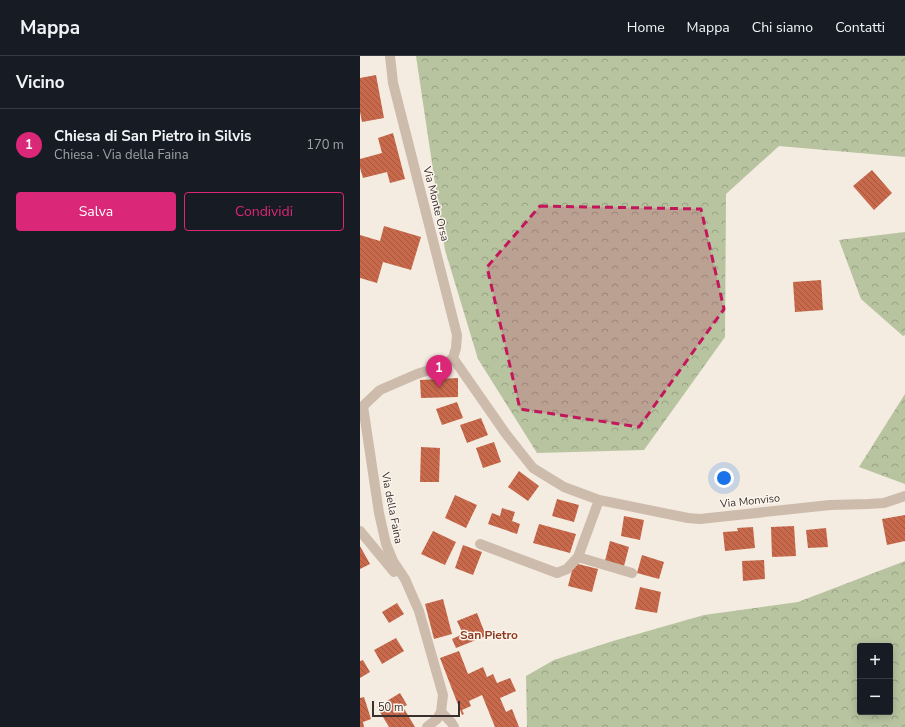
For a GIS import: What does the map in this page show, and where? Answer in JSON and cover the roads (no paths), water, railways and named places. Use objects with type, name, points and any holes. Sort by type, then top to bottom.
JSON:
[{"type":"street","name":"Via Monte Orsa","points":[[390,56],[393,83],[457,335],[456,348],[453,358]]},
{"type":"street","name":"Via della Faina","points":[[441,712],[443,695],[420,611],[405,579],[393,561],[386,544],[379,513],[362,405],[380,390],[417,374],[442,366],[453,358]]},
{"type":"street","name":"Via Monviso","points":[[453,358],[506,434],[532,468],[564,487],[599,500],[688,518],[700,519],[830,505],[884,503],[905,496]]},
{"type":"street","points":[[480,544],[557,573],[566,569],[578,557],[599,500]]},
{"type":"street","points":[[360,532],[411,594]]},
{"type":"street","points":[[578,557],[632,573]]},
{"type":"street","points":[[427,727],[437,719],[441,712],[454,727]]},
{"type":"place","name":"Chiesa di San Pietro in Silvis","points":[[439,388]]},
{"type":"district","name":"San Pietro","points":[[489,635]]}]
